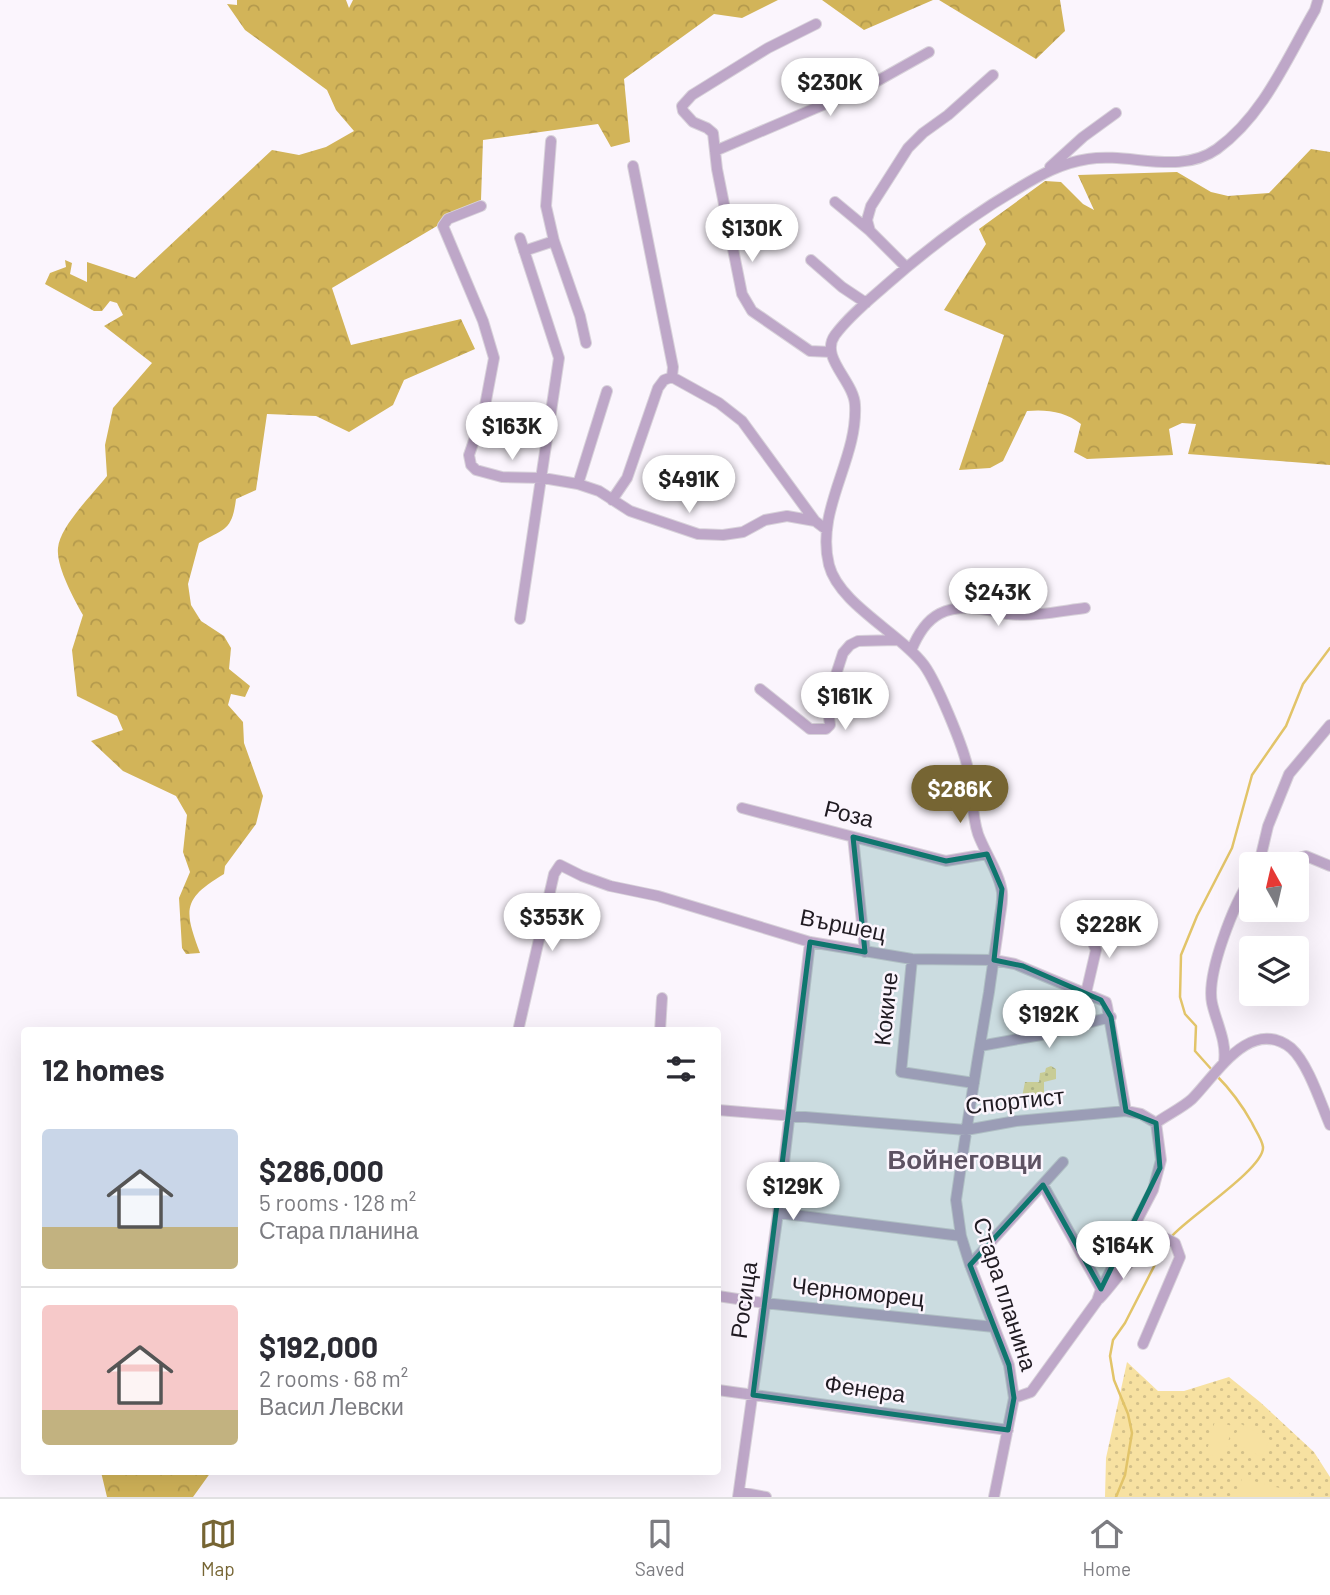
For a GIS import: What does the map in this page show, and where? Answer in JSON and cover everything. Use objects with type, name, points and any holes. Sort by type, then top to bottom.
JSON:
[{"type":"street","points":[[816,24],[736,66],[685,101],[682,106],[685,116],[711,131],[742,294],[749,307],[810,351],[831,352],[834,336],[906,267],[950,231],[1049,170],[1067,163],[1101,157],[1184,161],[1197,159],[1215,150],[1256,112],[1315,10],[1318,0]]},
{"type":"street","points":[[715,151],[872,84],[929,52]]},
{"type":"street","points":[[870,232],[867,219],[871,206],[908,148],[993,75]]},
{"type":"street","points":[[1049,170],[1083,137],[1116,113]]},
{"type":"street","points":[[551,141],[546,206],[554,242],[580,316],[586,343]]},
{"type":"street","points":[[633,166],[659,291],[673,367],[672,377]]},
{"type":"street","points":[[835,202],[906,267]]},
{"type":"street","points":[[481,206],[448,219],[443,226],[483,321],[494,358],[484,411],[469,455],[471,465],[476,470],[502,477],[543,478],[578,484],[599,491],[630,510],[698,534],[723,535],[743,532],[765,520],[788,516],[815,521]]},
{"type":"street","points":[[520,238],[559,358],[520,619]]},
{"type":"street","points":[[524,251],[554,242]]},
{"type":"street","points":[[811,260],[842,287],[866,303]]},
{"type":"street","name":"Стара планина","points":[[831,352],[851,387],[855,410],[849,448],[834,492],[827,530],[829,567],[840,587],[926,667],[963,749],[977,829],[1002,889],[994,960],[956,1200],[961,1236],[1009,1365],[1014,1398],[994,1497]]},
{"type":"street","points":[[612,500],[627,478],[658,388],[664,380],[672,377],[719,403],[742,421],[815,521],[827,530]]},
{"type":"street","points":[[578,484],[607,391]]},
{"type":"street","points":[[911,651],[923,625],[944,612],[986,609],[1010,614],[1032,614],[1085,608]]},
{"type":"street","points":[[760,689],[810,729],[821,731],[830,725],[827,702],[843,653],[858,641],[897,640]]},
{"type":"street","points":[[1262,852],[1268,826],[1289,774],[1330,726]]},
{"type":"street","name":"Роза","points":[[742,808],[946,861],[987,854]]},
{"type":"street","points":[[853,837],[865,952]]},
{"type":"street","points":[[1309,857],[1330,866]]},
{"type":"street","name":"Вършец","points":[[519,1027],[554,874],[560,864],[582,876],[610,886],[658,896],[810,942],[912,960],[994,960],[1023,966],[1106,1002],[1111,1017]]},
{"type":"street","points":[[1218,1069],[1224,1046],[1212,1002],[1211,983],[1232,914],[1239,901]]},
{"type":"street","points":[[1086,993],[1096,950],[1089,933]]},
{"type":"street","name":"Росица","points":[[738,1494],[778,1213],[810,942]]},
{"type":"street","name":"Кокиче","points":[[912,960],[901,1072],[974,1083]]},
{"type":"street","points":[[660,1027],[662,998]]},
{"type":"street","points":[[980,1046],[1041,1035],[1111,1017],[1126,1111]]},
{"type":"street","points":[[1097,1301],[1153,1190],[1161,1160],[1156,1123],[1190,1101],[1236,1051],[1261,1039],[1276,1040],[1292,1049],[1305,1069],[1330,1125]]},
{"type":"street","name":"Спортист","points":[[721,1110],[966,1130],[1016,1121],[1126,1111],[1141,1114],[1156,1123]]},
{"type":"street","points":[[970,1265],[1063,1162]]},
{"type":"street","points":[[1043,1185],[1101,1289]]},
{"type":"street","points":[[778,1213],[961,1236]]},
{"type":"street","points":[[1014,1398],[1031,1392],[1097,1301],[1148,1241],[1161,1236],[1171,1241],[1180,1256],[1143,1344]]},
{"type":"street","name":"Черноморец","points":[[721,1296],[994,1327]]},
{"type":"street","name":"Фенера","points":[[721,1390],[1008,1430]]},
{"type":"street","points":[[738,1494],[766,1497]]},
{"type":"highlighted area","points":[[853,837],[946,861],[987,854],[1002,889],[994,960],[1023,966],[1101,1000],[1111,1017],[1126,1111],[1156,1123],[1160,1168],[1101,1289],[1043,1185],[970,1265],[1009,1365],[1014,1398],[1008,1430],[753,1395],[810,942],[865,952]]},
{"type":"shaded area","points":[[1051,1066],[1056,1069],[1056,1079],[1044,1082],[1044,1098],[1022,1097],[1025,1082],[1039,1082],[1040,1073]]},
{"type":"shaded area","points":[[1127,1362],[1158,1391],[1184,1391],[1229,1377],[1314,1452],[1330,1477],[1330,1497],[1105,1497],[1106,1458]]},
{"type":"shaded area","points":[[1215,1421],[1232,1426],[1224,1459],[1206,1454]]},
{"type":"shaded area","points":[[1241,1424],[1270,1440],[1261,1457],[1232,1441]]},
{"type":"shaded area","points":[[1242,1478],[1314,1497],[1237,1497]]},
{"type":"green space","points":[[237,0],[346,0],[349,8],[353,0],[778,0],[742,18],[714,14],[624,79],[630,142],[611,147],[598,124],[483,140],[481,200],[332,288],[351,345],[461,319],[475,349],[404,380],[393,405],[349,432],[316,416],[267,414],[256,490],[236,499],[232,517],[226,527],[199,543],[188,584],[191,605],[201,621],[224,636],[231,648],[229,669],[250,686],[245,697],[231,694],[228,705],[243,722],[244,743],[263,796],[256,824],[225,866],[224,874],[200,891],[190,907],[191,926],[200,953],[186,954],[182,948],[179,898],[190,872],[183,852],[187,815],[176,796],[123,771],[91,741],[123,730],[117,716],[77,696],[72,650],[83,615],[66,582],[58,555],[60,539],[65,530],[107,476],[105,445],[113,408],[152,363],[104,326],[123,315],[117,303],[110,301],[102,311],[94,311],[45,284],[50,273],[66,267],[65,260],[72,263],[70,274],[87,282],[87,262],[135,278],[272,150],[299,155],[326,147],[354,131],[336,110],[327,90],[245,30],[227,4],[237,5]]},
{"type":"green space","points":[[822,0],[933,0],[864,30]]},
{"type":"green space","points":[[939,0],[1060,0],[1065,31],[1036,59]]},
{"type":"green space","points":[[1311,149],[1330,152],[1330,465],[1188,454],[1196,424],[1182,423],[1169,429],[1173,455],[1087,459],[1074,452],[1081,424],[1063,414],[1034,410],[1027,411],[1003,461],[990,468],[959,470],[1004,335],[944,310],[986,244],[979,229],[1045,181],[1061,182],[1083,204],[1094,210],[1078,175],[1177,172],[1211,192],[1228,196],[1269,193]]},
{"type":"green space","points":[[102,1475],[209,1475],[193,1497],[107,1497]]},
{"type":"waterway","points":[[1212,1070],[1195,1051],[1196,1026],[1185,1014],[1180,997],[1181,955],[1197,916],[1232,848],[1252,775],[1286,726],[1303,684],[1330,648]]},
{"type":"waterway","points":[[1172,1236],[1239,1180],[1252,1167],[1263,1147],[1244,1110],[1216,1075]]},
{"type":"waterway","points":[[1116,1497],[1125,1475],[1132,1433],[1128,1414],[1114,1380],[1110,1356],[1113,1340],[1125,1323],[1167,1241]]},
{"type":"district","name":"Войнеговци","points":[[965,1160]]}]
